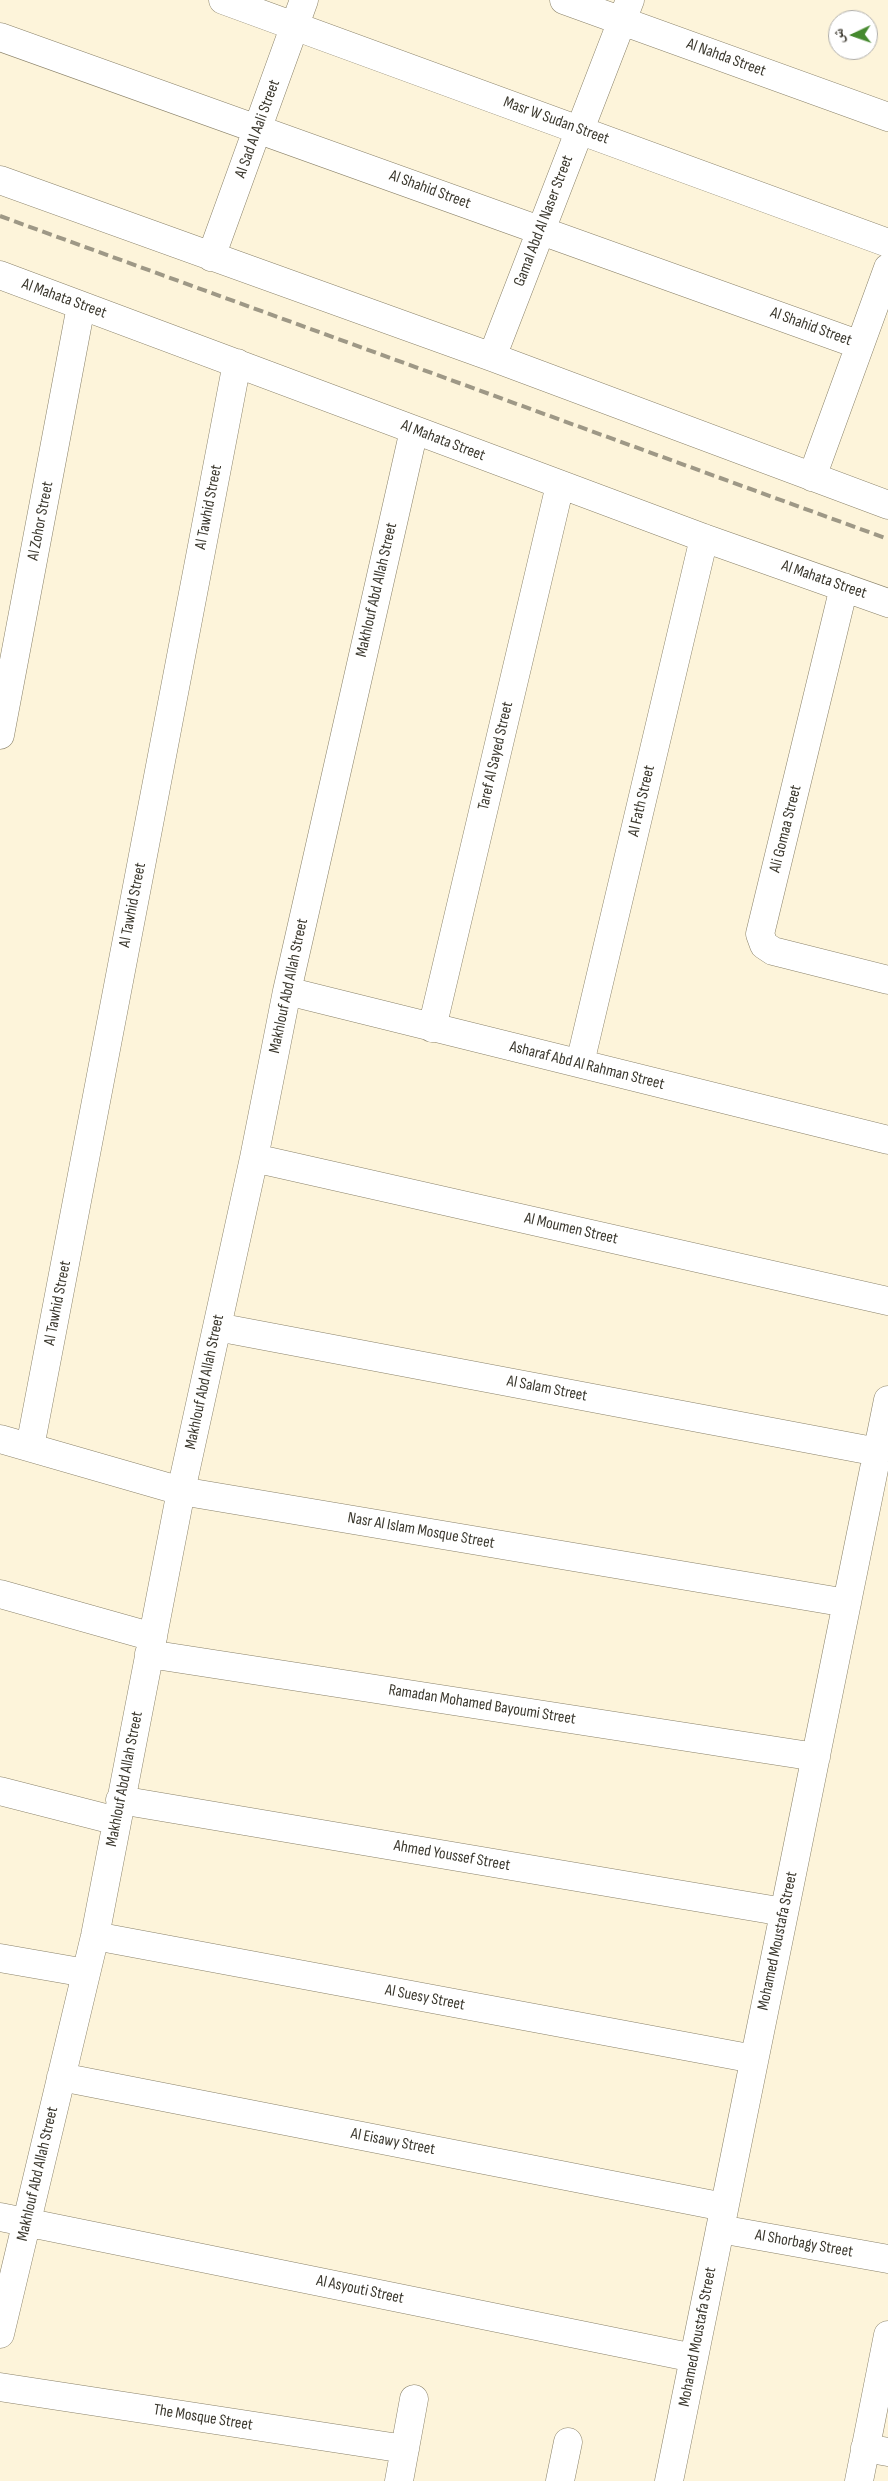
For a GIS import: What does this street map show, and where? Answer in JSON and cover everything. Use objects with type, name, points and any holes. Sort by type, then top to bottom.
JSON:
[{"type":"street","name":"Masr W Sudan Street","points":[[223,0],[888,243]]},
{"type":"street","name":"Al Sad Al Aali Street","points":[[211,257],[304,0]]},
{"type":"street","name":"Al Nahda Street","points":[[564,0],[626,10],[888,117]]},
{"type":"street","name":"Gamal Abd Al Naser Street","points":[[492,357],[626,10]]},
{"type":"street","name":"Al Shahid Street","points":[[0,37],[860,345]]},
{"type":"street","points":[[0,180],[492,357],[888,505]]},
{"type":"street","points":[[812,477],[888,268]]},
{"type":"street","name":"Al Mahata Street","points":[[0,275],[560,485],[888,603]]},
{"type":"street","name":"Al Zohor Street","points":[[0,735],[81,306]]},
{"type":"street","name":"Al Tawhid Street","points":[[30,1447],[237,363]]},
{"type":"street","name":"Makhlouf Abd Allah Street","points":[[0,2334],[13,2219],[61,2077],[95,1936],[181,1490],[254,1158],[287,991],[414,430]]},
{"type":"street","name":"Taref Al Sayed Street","points":[[432,1028],[560,485]]},
{"type":"street","name":"Al Fath Street","points":[[580,1063],[704,538]]},
{"type":"street","name":"Ali Gomaa Street","points":[[844,587],[760,934],[764,945],[773,951],[888,980]]},
{"type":"street","name":"Asharaf Abd Al Rahman Street","points":[[287,991],[888,1140]]},
{"type":"street","name":"Al Moumen Street","points":[[254,1158],[888,1301]]},
{"type":"street","name":"Al Salam Street","points":[[217,1327],[878,1452]]},
{"type":"street","name":"Mohamed Moustafa Street","points":[[670,2481],[888,1400]]},
{"type":"street","name":"Nasr Al Islam Mosque Street","points":[[0,1439],[181,1490],[847,1603]]},
{"type":"street","name":"Ramadan Mohamed Bayoumi Street","points":[[0,1594],[151,1646],[816,1757]]},
{"type":"street","name":"Ahmed Youssef Street","points":[[0,1791],[784,1912]]},
{"type":"street","name":"Al Suesy Street","points":[[95,1936],[754,2059]]},
{"type":"street","points":[[0,1958],[86,1973]]},
{"type":"street","name":"Al Eisawy Street","points":[[61,2077],[722,2218]]},
{"type":"street","name":"Al Shorbagy Street","points":[[722,2218],[888,2259]]},
{"type":"street","name":"Al Asyouti Street","points":[[13,2219],[694,2358]]},
{"type":"street","points":[[859,2481],[877,2450],[888,2335]]},
{"type":"street","name":"The Mosque Street","points":[[0,2386],[405,2449]]},
{"type":"street","points":[[399,2481],[414,2399]]},
{"type":"street","points":[[560,2481],[568,2442]]},
{"type":"railway","points":[[0,216],[888,539]]}]
